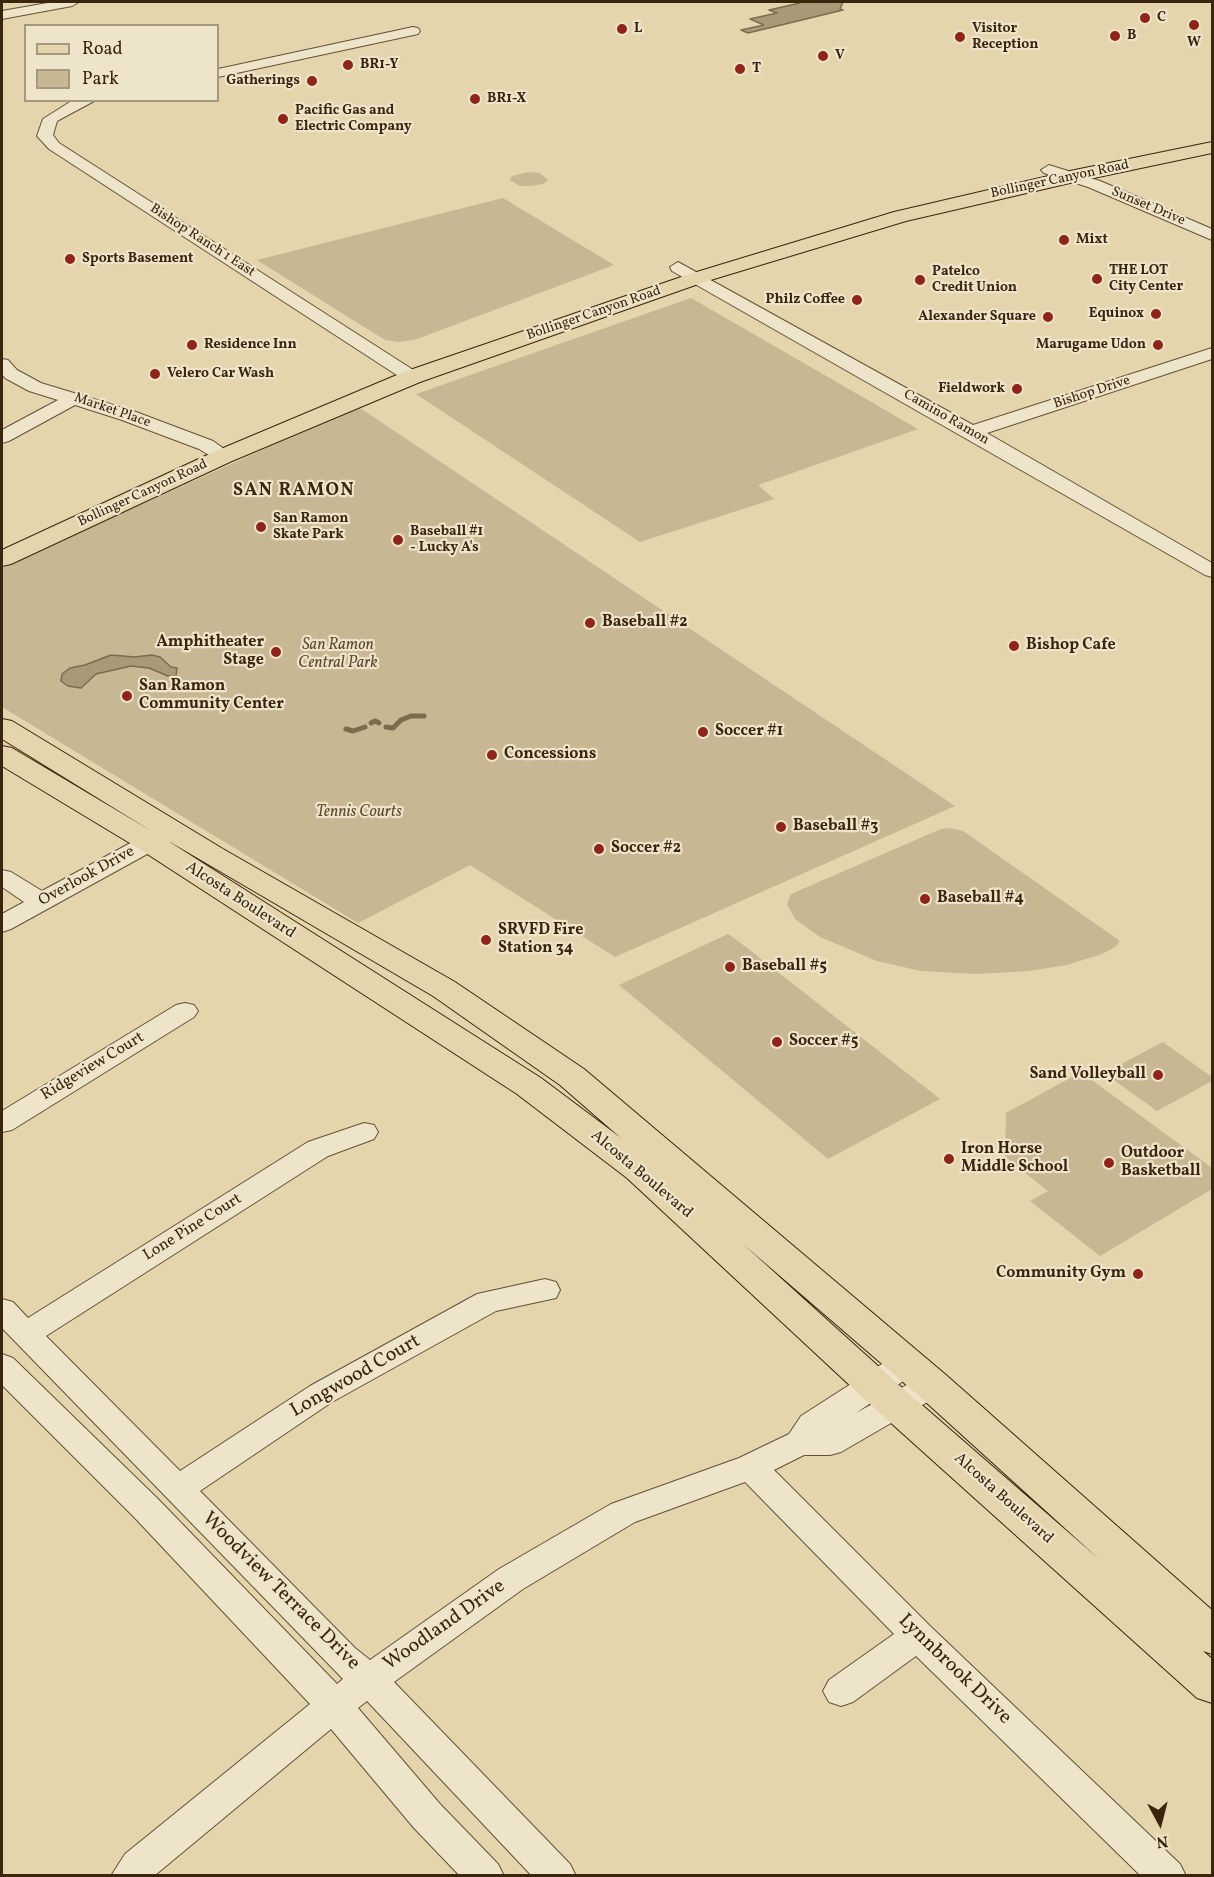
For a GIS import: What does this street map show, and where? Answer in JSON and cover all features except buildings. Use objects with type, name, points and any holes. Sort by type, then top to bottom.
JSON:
[{"type":"main road","name":"Bollinger Canyon Road","points":[[2,537],[404,372],[814,226],[1068,171],[1212,136]]},
{"type":"main road","name":"Bollinger Canyon Road","points":[[1068,171],[1112,168],[1212,148]]},
{"type":"main road","name":"Bollinger Canyon Road","points":[[2,559],[215,451]]},
{"type":"main road","name":"Alcosta Boulevard","points":[[2,727],[530,1086],[639,1169],[886,1396],[1212,1685]]},
{"type":"main road","name":"Alcosta Boulevard","points":[[2,754],[444,989],[572,1077],[920,1374],[1212,1636]]},
{"type":"street","points":[[2,15],[72,2]]},
{"type":"street","points":[[219,73],[413,31]]},
{"type":"street","name":"Bishop Ranch 1 East","points":[[83,102],[54,115],[48,122],[45,136],[54,146],[404,372]]},
{"type":"street","name":"Sunset Drive","points":[[1112,168],[1114,176],[1134,192]]},
{"type":"street","name":"Sunset Drive","points":[[1068,171],[1134,192],[1212,223]]},
{"type":"street","name":"Sunset Drive","points":[[1068,171],[1212,235]]},
{"type":"street","name":"Camino Ramon","points":[[687,273],[972,432],[1212,571]]},
{"type":"street","name":"Bishop Drive","points":[[972,432],[1212,353]]},
{"type":"street","name":"Market Place","points":[[2,364],[11,374],[35,387],[75,398],[215,451]]},
{"type":"street","points":[[2,437],[75,398]]},
{"type":"street","name":"Overlook Drive","points":[[2,924],[160,836]]},
{"type":"street","points":[[2,877],[42,902]]},
{"type":"street","name":"Ridgeview Court","points":[[2,1123],[185,1011]]},
{"type":"street","name":"Lone Pine Court","points":[[26,1334],[318,1149],[364,1132]]},
{"type":"street","name":"Longwood Court","points":[[177,1489],[321,1394],[488,1302],[545,1290]]},
{"type":"street","name":"Woodview Terrace Drive","points":[[2,1310],[343,1658],[369,1680],[557,1875]]},
{"type":"street","name":"Woodview Terrace Drive","points":[[2,1365],[146,1508],[333,1706],[427,1816],[485,1875]]},
{"type":"street","name":"Woodland Drive","points":[[130,1875],[333,1706],[511,1579],[623,1513],[750,1467],[800,1443],[830,1443],[886,1396],[920,1374]]},
{"type":"street","name":"Lynnbrook Drive","points":[[750,1467],[1160,1874]]},
{"type":"street","points":[[841,1690],[918,1636]]},
{"type":"green space","points":[[528,172],[540,173],[548,180],[543,184],[520,186],[510,180],[512,176]]},
{"type":"green space","points":[[503,198],[614,265],[414,340],[398,342],[385,340],[257,260]]},
{"type":"green space","points":[[691,298],[918,429],[758,485],[774,499],[640,542],[416,394]]},
{"type":"green space","name":"San Ramon Central Park","points":[[360,408],[955,806],[615,957],[470,865],[358,923],[2,707],[2,568]]},
{"type":"green space","name":"Baseball #4","points":[[941,829],[963,831],[1120,941],[1115,947],[1102,954],[1067,965],[1029,971],[976,974],[921,971],[877,961],[820,937],[795,919],[787,904],[791,894]]},
{"type":"green space","name":"Soccer #5","points":[[728,934],[940,1099],[828,1159],[619,985]]},
{"type":"green space","name":"Sand Volleyball","points":[[1163,1042],[1212,1077],[1212,1081],[1157,1111],[1104,1073]]},
{"type":"green space","name":"Outdoor Basketball","points":[[1081,1072],[1212,1168],[1212,1189],[1100,1256],[1030,1201],[1048,1191],[1005,1157],[1006,1113]]},
{"type":"shaded area","points":[[796,2],[843,2],[840,9],[843,10],[748,33],[741,30],[764,25],[750,19],[777,13],[769,10],[800,3]]},
{"type":"shaded area","points":[[111,655],[160,657],[171,667],[177,668],[176,676],[168,676],[149,668],[131,666],[96,674],[81,688],[68,686],[61,681],[62,674],[70,668]]},
{"type":"waterway","points":[[386,727],[393,728],[401,720],[411,716],[424,716]]},
{"type":"waterway","points":[[371,723],[375,721],[379,723]]},
{"type":"waterway","points":[[346,729],[353,731],[365,727]]},
{"type":"place","name":"C","points":[[1145,18]]},
{"type":"place","name":"W","points":[[1194,25]]},
{"type":"place","name":"L","points":[[622,29]]},
{"type":"place","name":"B","points":[[1115,36]]},
{"type":"place","name":"Visitor Reception","points":[[960,37]]},
{"type":"place","name":"V","points":[[823,56]]},
{"type":"place","name":"BR1-Y","points":[[348,65]]},
{"type":"place","name":"T","points":[[740,69]]},
{"type":"place","name":"Gatherings","points":[[312,81]]},
{"type":"place","name":"BR1-X","points":[[475,99]]},
{"type":"place","name":"Pacific Gas and Electric Company","points":[[283,119]]},
{"type":"place","name":"Mixt","points":[[1064,240]]},
{"type":"place","name":"Sports Basement","points":[[70,259]]},
{"type":"place","name":"THE LOT City Center","points":[[1097,279]]},
{"type":"place","name":"Patelco Credit Union","points":[[920,280]]},
{"type":"place","name":"Philz Coffee","points":[[857,300]]},
{"type":"place","name":"Equinox","points":[[1156,314]]},
{"type":"place","name":"Alexander Square","points":[[1048,317]]},
{"type":"place","name":"Residence Inn","points":[[192,345]]},
{"type":"place","name":"Marugame Udon","points":[[1158,345]]},
{"type":"place","name":"Velero Car Wash","points":[[155,374]]},
{"type":"place","name":"Fieldwork","points":[[1017,389]]},
{"type":"place","name":"San Ramon Skate Park","points":[[261,527]]},
{"type":"place","name":"Baseball #1 - Lucky A's","points":[[398,540]]},
{"type":"place","name":"Baseball #2","points":[[590,623]]},
{"type":"place","name":"Bishop Cafe","points":[[1014,646]]},
{"type":"place","name":"Amphitheater Stage","points":[[276,652]]},
{"type":"place","name":"San Ramon Community Center","points":[[127,696]]},
{"type":"place","name":"Soccer #1","points":[[703,732]]},
{"type":"place","name":"Concessions","points":[[492,755]]},
{"type":"place","name":"Baseball #3","points":[[781,827]]},
{"type":"place","name":"Soccer #2","points":[[599,849]]},
{"type":"place","name":"Baseball #4","points":[[925,899]]},
{"type":"place","name":"SRVFD Fire Station 34","points":[[486,940]]},
{"type":"place","name":"Baseball #5","points":[[730,967]]},
{"type":"place","name":"Soccer #5","points":[[777,1042]]},
{"type":"place","name":"Sand Volleyball","points":[[1158,1075]]},
{"type":"place","name":"Iron Horse Middle School","points":[[949,1159]]},
{"type":"place","name":"Outdoor Basketball","points":[[1109,1163]]},
{"type":"place","name":"Community Gym","points":[[1138,1274]]},
{"type":"district","name":"SAN RAMON","points":[[294,492]]},
{"type":"park label","name":"Tennis Courts","points":[[359,813]]}]
